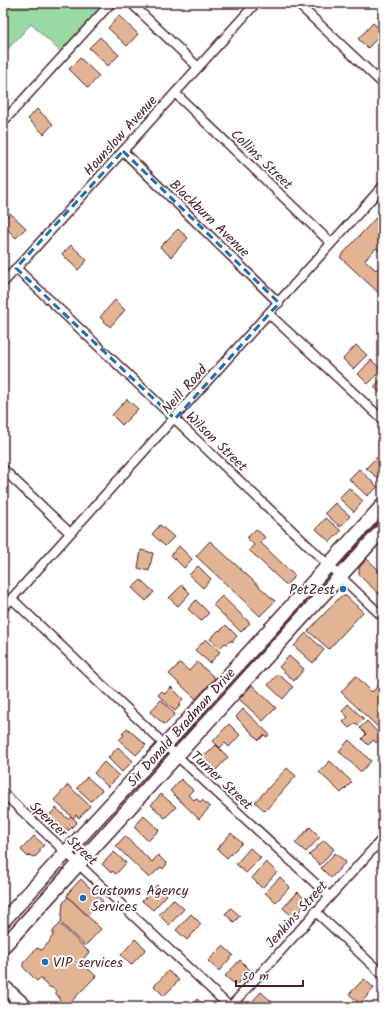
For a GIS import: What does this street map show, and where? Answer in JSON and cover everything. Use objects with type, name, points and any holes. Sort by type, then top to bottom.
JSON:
[{"type":"main road","name":"Sir Donald Bradman Drive","points":[[3,921],[383,505]]},
{"type":"main road","name":"Sir Donald Bradman Drive","points":[[3,946],[383,529]]},
{"type":"main road","points":[[3,952],[17,932]]},
{"type":"main road","points":[[3,985],[26,1007]]},
{"type":"street","points":[[3,122],[111,3]]},
{"type":"street","points":[[131,3],[198,67]]},
{"type":"street","name":"Hounslow Avenue","points":[[3,283],[256,3]]},
{"type":"street","points":[[297,3],[383,84]]},
{"type":"street","name":"Collins Street","points":[[175,93],[331,243]]},
{"type":"street","name":"Blackburn Avenue","points":[[123,151],[279,303]]},
{"type":"street","name":"Neill Road","points":[[3,608],[383,186]]},
{"type":"street","name":"Wilson Street","points":[[16,268],[383,617]]},
{"type":"street","points":[[269,314],[383,420]]},
{"type":"street","points":[[3,469],[70,533]]},
{"type":"street","name":"Turner Street","points":[[11,598],[165,745],[330,896]]},
{"type":"street","name":"Spencer Street","points":[[3,793],[230,1007]]},
{"type":"street","name":"Jenkins Street","points":[[230,1007],[383,838]]},
{"type":"street","points":[[315,912],[383,975]]},
{"type":"highlighted area","points":[[123,151],[279,303],[175,419],[16,268]]},
{"type":"green space","points":[[5,3],[105,3],[61,52],[31,24],[3,54],[3,10]]},
{"type":"building","points":[[119,16],[138,34],[127,46],[108,28]]},
{"type":"building","points":[[373,23],[383,32],[368,48],[358,39]]},
{"type":"building","points":[[100,37],[119,55],[108,66],[89,48]]},
{"type":"building","points":[[80,58],[99,76],[88,88],[69,69]]},
{"type":"building","points":[[37,109],[53,124],[44,134],[28,119]]},
{"type":"building","points":[[383,210],[383,255],[376,248],[365,260],[376,270],[383,262],[383,293],[381,295],[340,257]]},
{"type":"building","points":[[10,213],[26,228],[16,238],[3,225],[3,220]]},
{"type":"building","points":[[178,229],[188,238],[171,257],[160,247]]},
{"type":"building","points":[[71,245],[87,260],[78,270],[62,254]]},
{"type":"building","points":[[115,300],[125,310],[110,327],[100,317]]},
{"type":"building","points":[[356,345],[367,355],[353,369],[343,359]]},
{"type":"building","points":[[371,360],[382,370],[368,384],[358,374]]},
{"type":"building","points":[[383,377],[383,395],[374,387]]},
{"type":"building","points":[[127,399],[138,409],[122,425],[112,415]]},
{"type":"building","points":[[377,457],[383,463],[383,479],[381,481],[366,468]]},
{"type":"building","points":[[359,469],[378,487],[367,496],[349,479]]},
{"type":"building","points":[[349,488],[363,501],[354,512],[339,498]]},
{"type":"building","points":[[335,503],[350,516],[340,527],[325,513]]},
{"type":"building","points":[[326,518],[341,531],[330,542],[316,529]]},
{"type":"building","points":[[160,525],[174,537],[165,546],[152,534]]},
{"type":"building","points":[[256,529],[265,537],[260,542],[295,576],[286,585],[249,550],[254,545],[247,538]]},
{"type":"building","points":[[210,541],[275,601],[260,616],[196,556]]},
{"type":"building","points":[[179,546],[192,559],[184,568],[171,555]]},
{"type":"building","points":[[141,550],[153,553],[149,571],[138,568]]},
{"type":"building","points":[[367,559],[383,574],[383,598],[359,575],[359,568]]},
{"type":"building","points":[[198,566],[211,579],[203,588],[189,575]]},
{"type":"building","points":[[141,580],[154,592],[146,601],[132,588]]},
{"type":"building","points":[[182,585],[190,593],[178,606],[169,598]]},
{"type":"building","points":[[222,596],[250,623],[241,632],[213,605]]},
{"type":"building","points":[[341,596],[346,596],[363,612],[329,649],[308,631]]},
{"type":"building","points":[[196,600],[209,613],[201,621],[188,609]]},
{"type":"building","points":[[226,625],[237,636],[232,642],[231,640],[227,644],[225,643],[220,648],[210,639]]},
{"type":"building","points":[[306,633],[324,650],[313,663],[294,646]]},
{"type":"building","points":[[206,639],[220,652],[210,663],[195,650]]},
{"type":"building","points":[[289,656],[304,669],[294,681],[279,667]]},
{"type":"building","points":[[197,662],[215,678],[196,699],[169,674],[180,663],[189,671]]},
{"type":"building","points":[[278,674],[293,687],[283,699],[268,685]]},
{"type":"building","points":[[356,676],[372,692],[381,683],[383,685],[383,732],[341,692]]},
{"type":"building","points":[[252,685],[276,708],[263,721],[239,699]]},
{"type":"building","points":[[171,687],[183,699],[178,705],[180,706],[175,711],[158,695],[162,691],[165,694]]},
{"type":"building","points":[[161,700],[175,714],[165,725],[150,712]]},
{"type":"building","points":[[348,704],[364,719],[358,725],[356,723],[349,728],[343,722],[348,717],[342,711]]},
{"type":"building","points":[[243,709],[269,734],[267,737],[264,735],[259,740],[236,717]]},
{"type":"building","points":[[367,721],[382,737],[376,743],[374,740],[368,745],[362,739],[366,734],[360,728]]},
{"type":"building","points":[[229,724],[240,735],[229,747],[225,743],[220,748],[213,741]]},
{"type":"building","points":[[127,728],[146,745],[136,755],[119,740],[124,735],[122,734]]},
{"type":"building","points":[[349,740],[371,761],[361,772],[339,751]]},
{"type":"building","points":[[216,745],[228,757],[216,770],[209,762],[202,763],[202,754],[207,754]]},
{"type":"building","points":[[118,747],[133,761],[122,772],[108,758]]},
{"type":"building","points":[[330,761],[352,782],[341,793],[319,772]]},
{"type":"building","points":[[104,762],[119,776],[108,787],[94,773]]},
{"type":"building","points":[[287,768],[296,776],[265,811],[255,802]]},
{"type":"building","points":[[87,777],[102,790],[91,801],[77,788]]},
{"type":"building","points":[[181,779],[193,790],[188,795],[194,800],[196,798],[200,802],[202,800],[210,807],[199,819],[170,791]]},
{"type":"building","points":[[68,785],[90,806],[79,818],[76,815],[73,818],[54,800]]},
{"type":"building","points":[[161,794],[176,807],[165,818],[151,805]]},
{"type":"building","points":[[56,808],[68,819],[71,816],[77,822],[68,831],[66,828],[60,834],[45,820]]},
{"type":"building","points":[[144,816],[159,830],[148,841],[134,827]]},
{"type":"building","points":[[310,827],[320,837],[306,852],[295,843]]},
{"type":"building","points":[[231,833],[242,843],[227,858],[217,849]]},
{"type":"building","points":[[34,836],[44,845],[35,857],[30,855],[28,857],[21,850]]},
{"type":"building","points":[[125,836],[152,862],[158,855],[167,864],[163,869],[161,867],[149,878],[116,846]]},
{"type":"building","points":[[324,840],[334,849],[320,865],[309,855]]},
{"type":"building","points":[[250,848],[261,858],[246,873],[236,864]]},
{"type":"building","points":[[114,852],[126,863],[116,874],[112,871],[111,873],[102,864]]},
{"type":"building","points":[[335,853],[346,862],[331,878],[321,868]]},
{"type":"building","points":[[266,862],[277,872],[262,888],[252,878]]},
{"type":"building","points":[[280,877],[290,887],[276,902],[265,893]]},
{"type":"building","points":[[81,879],[103,901],[88,916],[67,896]]},
{"type":"building","points":[[157,885],[167,895],[153,910],[142,901]]},
{"type":"building","points":[[298,892],[308,902],[294,918],[283,908]]},
{"type":"building","points":[[68,897],[101,929],[85,946],[61,923],[63,903]]},
{"type":"building","points":[[173,899],[184,909],[169,925],[159,915]]},
{"type":"building","points":[[231,908],[240,916],[234,922],[225,914]]},
{"type":"building","points":[[191,914],[201,924],[187,940],[176,930]]},
{"type":"building","points":[[60,924],[89,952],[81,962],[96,976],[68,1005],[65,1006],[59,1000],[56,991],[42,981],[42,979],[40,978],[37,981],[23,967],[23,963],[37,948],[42,950],[50,941],[53,936],[53,931]]},
{"type":"building","points":[[135,939],[146,949],[131,965],[121,955]]},
{"type":"building","points":[[223,946],[233,955],[219,971],[208,961]]},
{"type":"building","points":[[240,960],[250,970],[236,985],[225,976]]},
{"type":"building","points":[[168,971],[179,980],[164,996],[154,986]]},
{"type":"building","points":[[364,979],[374,988],[360,1004],[349,994]]},
{"type":"building","points":[[261,992],[272,1002],[267,1007],[247,1007]]},
{"type":"building","points":[[197,999],[206,1007],[190,1007]]},
{"type":"place","name":"PetZest","points":[[343,589]]},
{"type":"place","name":"Customs Agency Services","points":[[83,898]]},
{"type":"place","name":"VIP services","points":[[45,962]]}]
